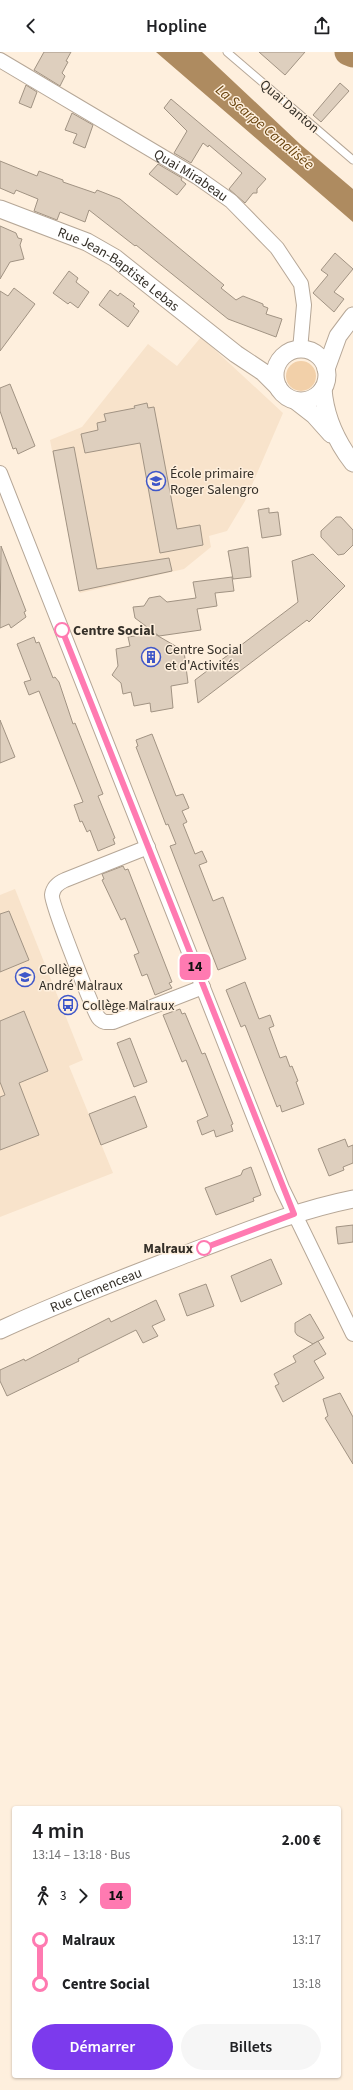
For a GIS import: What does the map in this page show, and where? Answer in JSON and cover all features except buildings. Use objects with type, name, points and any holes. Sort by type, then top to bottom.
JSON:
[{"type":"street","name":"Quai Mirabeau","points":[[0,60],[197,177],[232,201],[277,248],[301,284],[304,305],[302,350]]},
{"type":"street","name":"Rue Jean-Baptiste Lebas","points":[[0,209],[87,242],[115,258],[227,347],[263,372],[278,387]]},
{"type":"street","points":[[349,320],[324,341],[302,350],[290,352],[282,358],[275,374],[278,387],[284,395],[296,401],[314,415],[341,446],[353,463]]},
{"type":"street","points":[[341,446],[329,421],[323,389],[326,379],[326,369],[335,344],[349,320]]},
{"type":"street","name":"Rue Jean-Baptiste Lebas","points":[[227,347],[256,356],[282,358]]},
{"type":"street","points":[[302,350],[316,355],[326,369]]},
{"type":"street","points":[[296,401],[313,398],[323,389]]},
{"type":"street","points":[[0,473],[294,1214],[353,1334]]},
{"type":"street","points":[[148,847],[65,880],[55,886],[52,894],[53,903],[73,954],[97,1015],[105,1022],[113,1022],[203,987]]},
{"type":"street","name":"Rue Clemenceau","points":[[0,1330],[74,1298],[294,1214],[353,1200]]},
{"type":"lane","name":"Quai Danton","points":[[227,52],[353,160]]},
{"type":"shaded area","name":"École primaire Roger Salengro","points":[[201,337],[283,413],[245,501],[227,531],[209,536],[211,547],[184,569],[80,593],[50,440],[82,427],[148,344],[177,366]]},
{"type":"shaded area","points":[[301,361],[307,362],[315,370],[315,382],[307,390],[301,391],[295,390],[287,382],[286,376],[287,370],[295,362]]},
{"type":"shaded area","name":"Collège André Malraux","points":[[15,889],[83,1060],[69,1066],[113,1173],[0,1217],[0,895]]},
{"type":"water","name":"La Scarpe Canalisée","points":[[156,52],[202,52],[300,144],[353,189],[353,222]]},
{"type":"waterway","points":[[348,52],[353,54]]},
{"type":"bus line","name":"14","points":[[62,630],[282,1188],[294,1214],[204,1248]]},
{"type":"place","name":"École primaire Roger Salengro","points":[[156,481]]},
{"type":"place","name":"Centre Social","points":[[62,630]]},
{"type":"place","name":"Centre Social et d'Activités","points":[[151,657]]},
{"type":"place","name":"Collège André Malraux","points":[[25,977]]},
{"type":"place","name":"Collège Malraux","points":[[68,1005]]},
{"type":"place","name":"Malraux","points":[[204,1248]]}]
